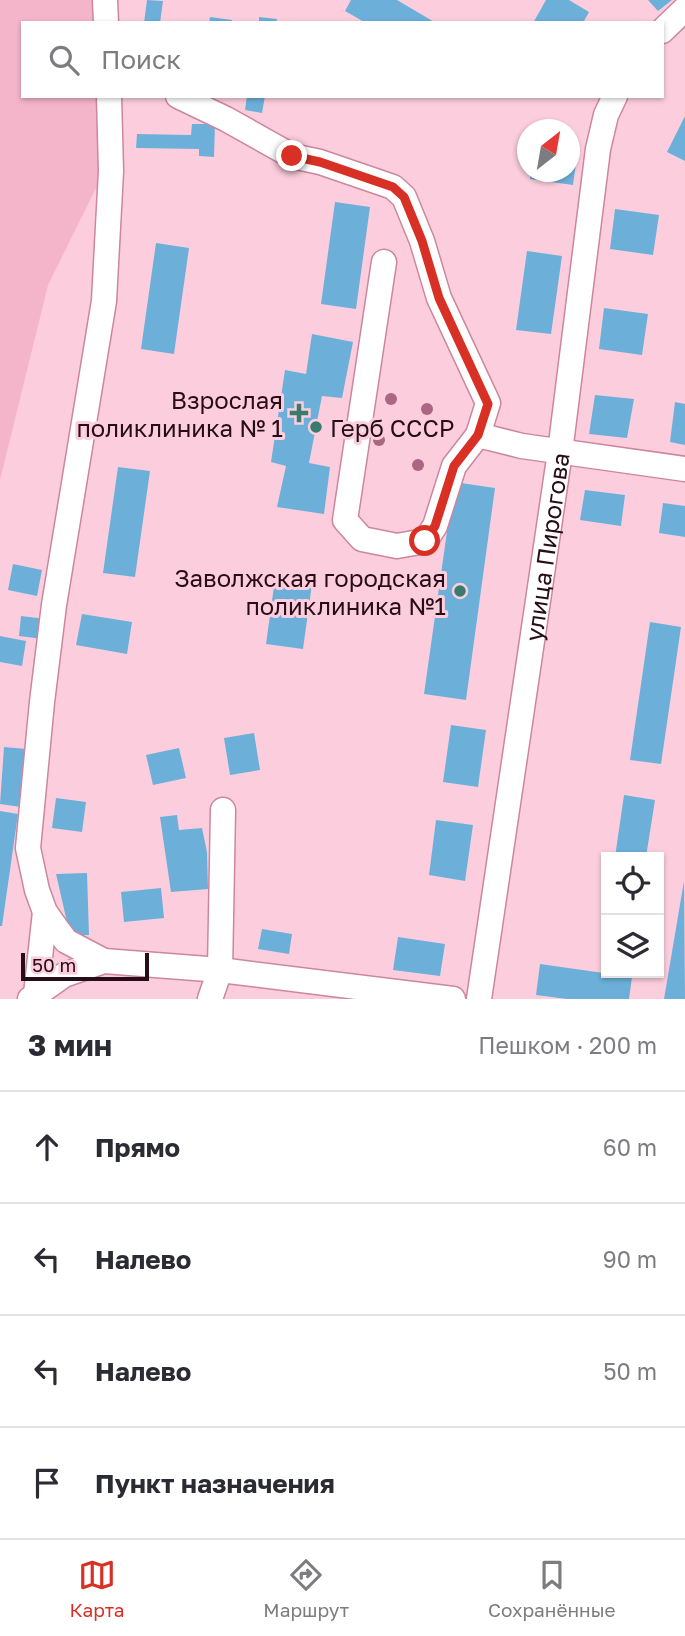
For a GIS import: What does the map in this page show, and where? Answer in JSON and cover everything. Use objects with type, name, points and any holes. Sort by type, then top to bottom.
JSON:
[{"type":"street","points":[[105,0],[106,21]]},
{"type":"street","points":[[664,29],[685,9]]},
{"type":"street","points":[[109,98],[111,171],[104,302],[54,605],[28,848],[45,912],[66,941],[104,961],[220,970],[453,999]]},
{"type":"street","points":[[182,98],[292,156],[320,162],[393,187],[404,197],[422,241],[439,298],[488,404],[478,435],[454,466],[435,526],[425,541],[397,545],[362,539],[345,520],[384,262]]},
{"type":"street","name":"улица Пирогова","points":[[479,999],[560,452],[598,149],[606,115],[614,98]]},
{"type":"street","points":[[478,435],[522,446],[685,470]]},
{"type":"street","points":[[210,999],[220,970],[223,810]]},
{"type":"street","points":[[33,996],[45,912]]},
{"type":"street","points":[[33,996],[64,975],[104,961]]},
{"type":"shaded area","points":[[0,0],[101,0],[102,21],[21,21],[21,98],[104,98],[106,168],[48,285],[0,480]]},
{"type":"building","points":[[147,0],[163,1],[160,21],[144,21]]},
{"type":"building","points":[[351,0],[397,0],[433,21],[362,21],[345,11]]},
{"type":"building","points":[[546,0],[569,0],[589,12],[584,21],[534,21]]},
{"type":"building","points":[[648,0],[672,0],[658,11]]},
{"type":"building","points":[[210,17],[232,20],[232,21],[209,21]]},
{"type":"building","points":[[259,17],[277,19],[276,21],[259,21]]},
{"type":"building","points":[[247,98],[265,98],[262,113],[245,110]]},
{"type":"building","points":[[685,116],[685,161],[667,152]]},
{"type":"building","points":[[192,124],[215,124],[214,157],[199,156],[199,149],[136,148],[137,134],[191,135]]},
{"type":"building","points":[[552,182],[573,182],[573,185]]},
{"type":"building","points":[[335,202],[370,207],[356,309],[321,304]]},
{"type":"building","points":[[615,209],[659,215],[653,255],[610,249]]},
{"type":"building","points":[[156,243],[189,248],[174,354],[141,349]]},
{"type":"building","points":[[527,251],[562,256],[551,334],[516,330]]},
{"type":"building","points":[[604,308],[648,314],[642,355],[599,349]]},
{"type":"building","name":"Взрослая поликлиника № 1","points":[[312,334],[353,342],[342,398],[322,396],[309,463],[330,467],[324,514],[277,507],[286,466],[271,462],[285,370],[306,374]]},
{"type":"building","points":[[595,395],[634,399],[627,438],[589,434]]},
{"type":"building","points":[[675,402],[685,404],[685,445],[670,442]]},
{"type":"building","points":[[118,467],[150,471],[135,577],[103,573]]},
{"type":"building","name":"Заволжская городская поликлиника №1","points":[[454,482],[495,488],[466,700],[424,694]]},
{"type":"building","points":[[585,490],[625,495],[621,526],[580,520]]},
{"type":"building","points":[[663,503],[685,506],[685,537],[659,533]]},
{"type":"building","points":[[13,564],[42,570],[37,596],[8,590]]},
{"type":"building","points":[[275,579],[312,584],[303,649],[266,644]]},
{"type":"building","points":[[82,614],[132,622],[127,654],[76,645]]},
{"type":"building","points":[[21,616],[46,619],[43,639],[19,636]]},
{"type":"building","points":[[650,622],[681,627],[661,764],[630,760]]},
{"type":"building","points":[[0,636],[26,641],[22,666],[0,662]]},
{"type":"building","points":[[451,725],[486,730],[478,787],[443,782]]},
{"type":"building","points":[[254,733],[260,770],[230,775],[224,738]]},
{"type":"building","points":[[4,747],[27,749],[21,807],[0,804]]},
{"type":"building","points":[[179,748],[186,778],[153,785],[146,755]]},
{"type":"building","points":[[624,795],[655,800],[647,852],[616,852]]},
{"type":"building","points":[[56,798],[86,802],[82,832],[52,828]]},
{"type":"building","points":[[0,811],[18,814],[2,926],[0,926]]},
{"type":"building","points":[[177,815],[179,830],[202,828],[207,852],[208,889],[171,892],[160,817]]},
{"type":"building","points":[[436,820],[473,825],[465,881],[429,875]]},
{"type":"building","points":[[87,873],[89,935],[70,935],[56,874]]},
{"type":"building","points":[[684,881],[685,999],[664,999]]},
{"type":"building","points":[[161,888],[164,918],[124,922],[121,892]]},
{"type":"building","points":[[262,929],[292,934],[289,954],[258,949]]},
{"type":"building","points":[[398,937],[445,944],[440,976],[393,970]]},
{"type":"building","points":[[540,964],[601,973],[601,978],[632,978],[629,999],[567,999],[536,995]]},
{"type":"place","name":"Взрослая поликлиника № 1","points":[[299,413]]},
{"type":"place","name":"Герб СССР","points":[[316,427]]},
{"type":"place","name":"Заволжская городская поликлиника №1","points":[[460,591]]},
{"type":"route","points":[[292,156],[320,162],[393,187],[404,197],[422,241],[439,298],[488,404],[478,435],[454,466],[435,526],[425,541]]}]
